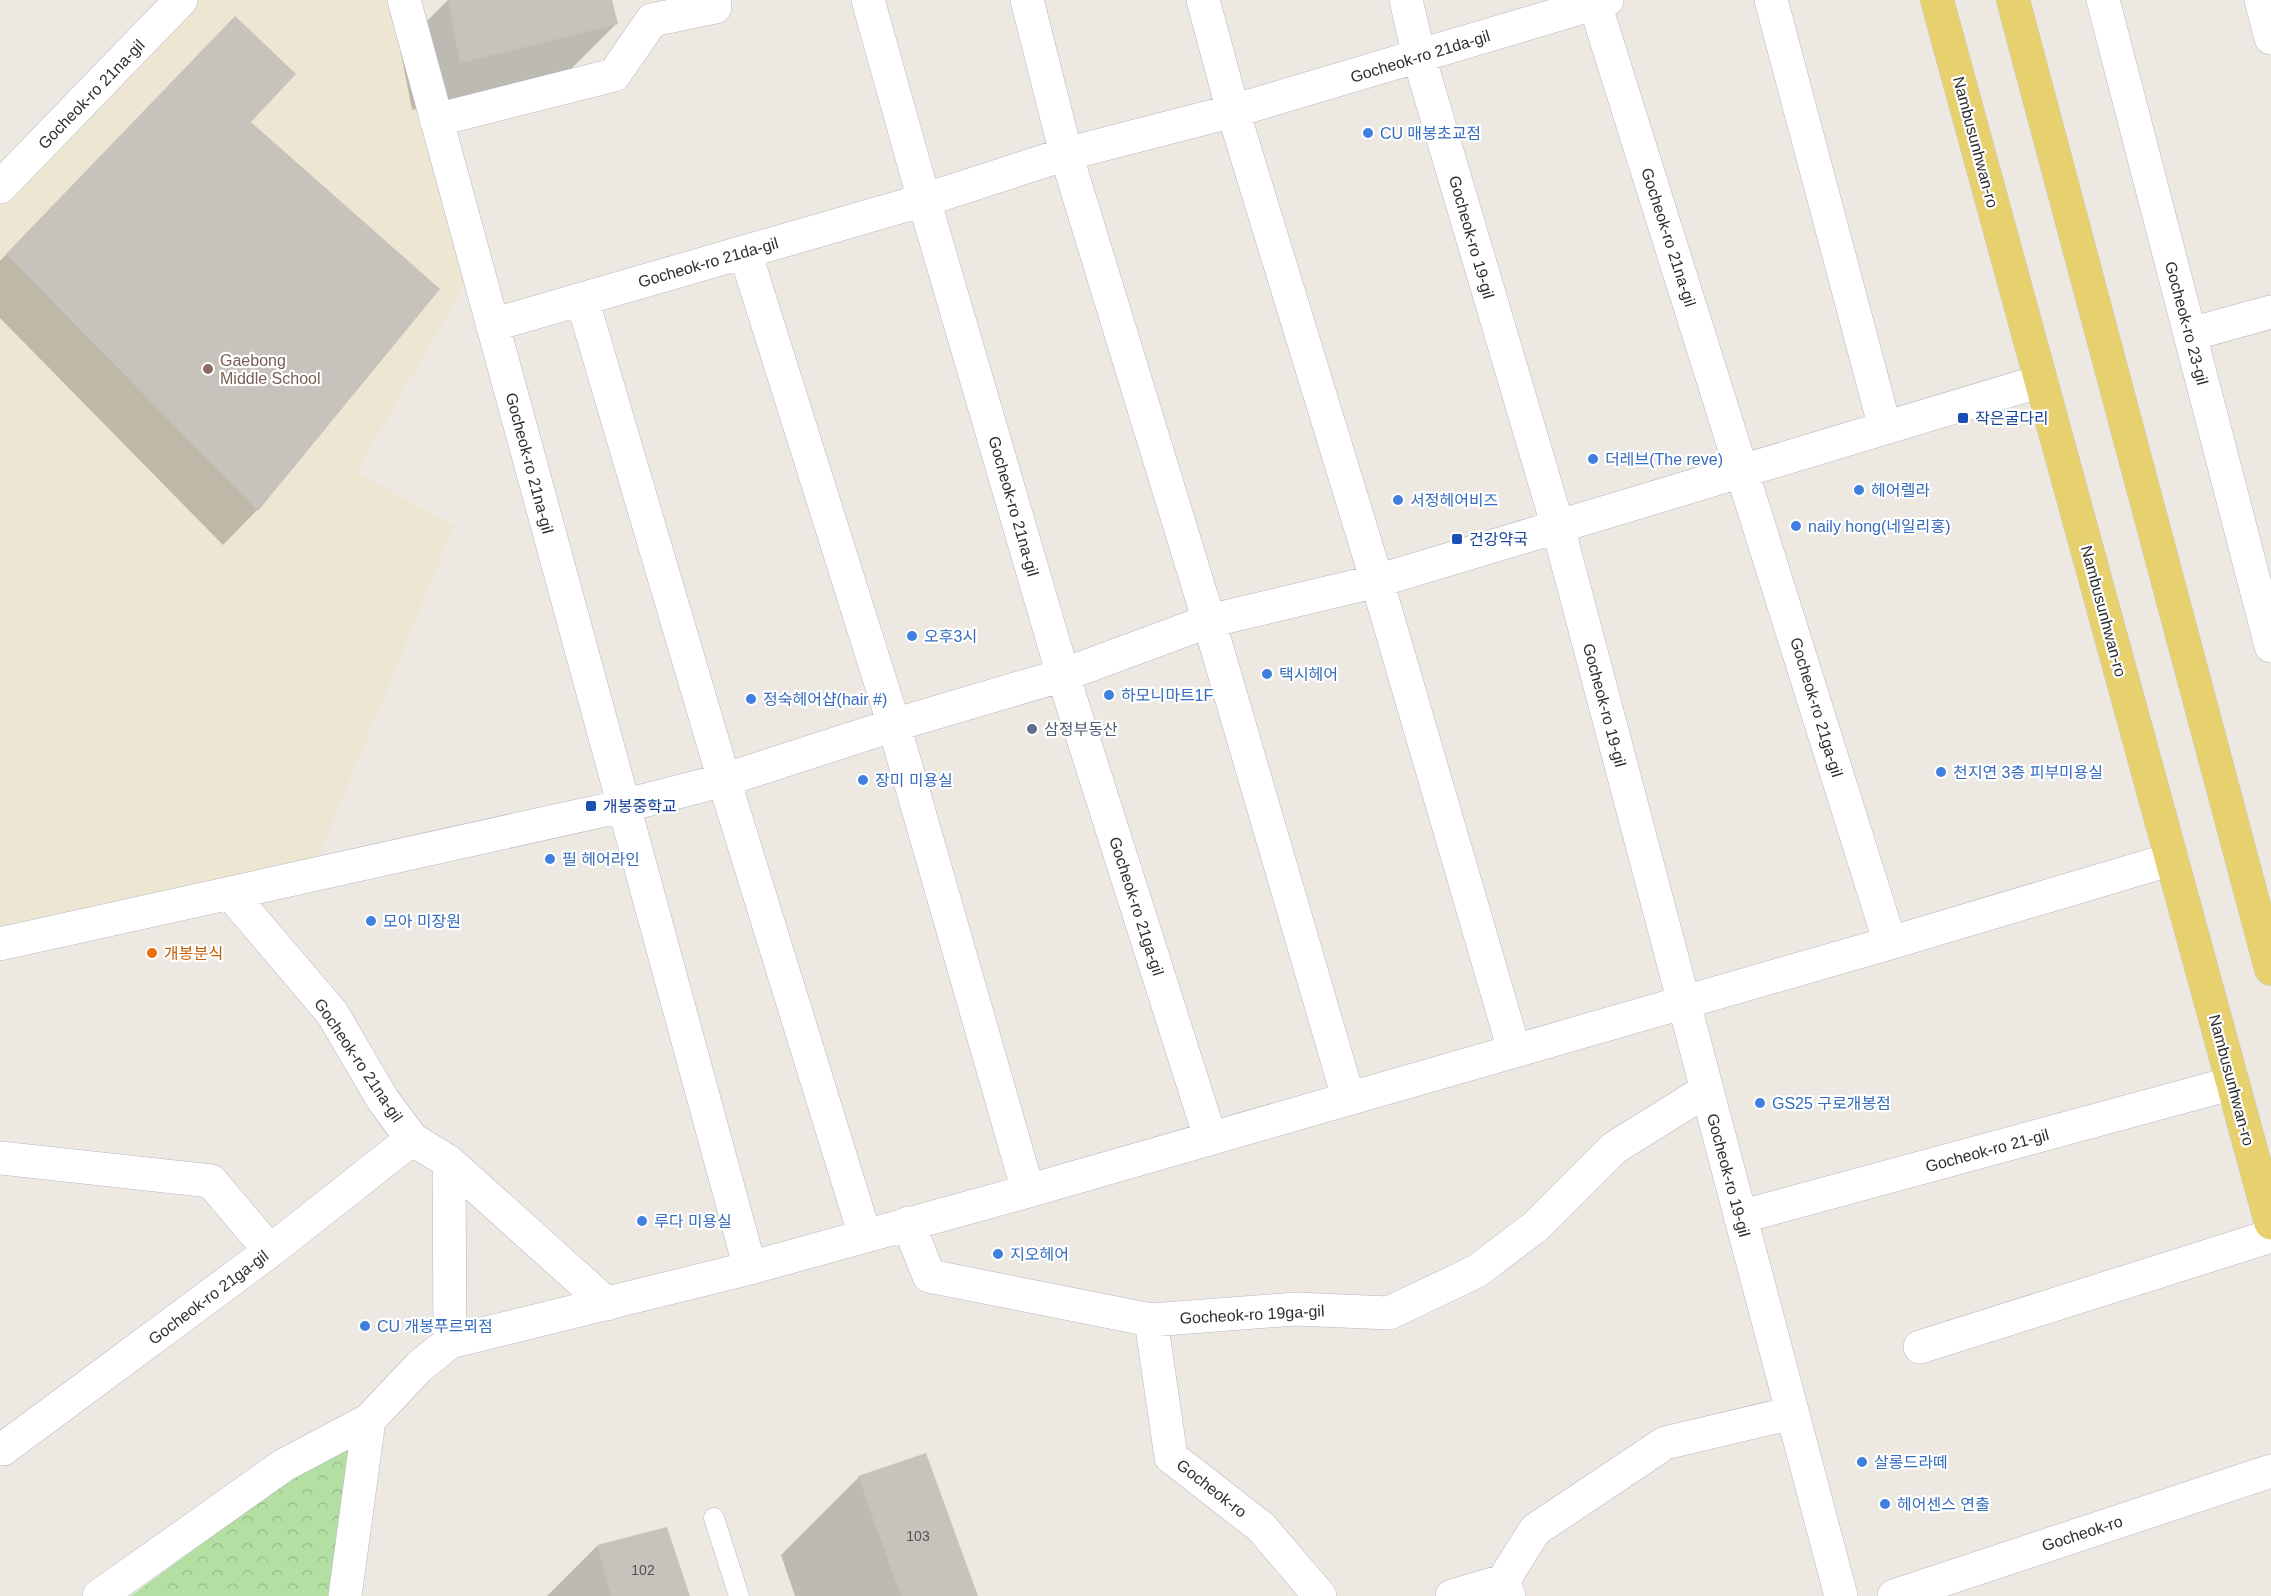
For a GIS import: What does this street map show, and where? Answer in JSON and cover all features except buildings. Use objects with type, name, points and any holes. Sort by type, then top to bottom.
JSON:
[{"type":"main road","name":"Nambusunhwan-ro","points":[[1937,0],[2271,1223]]},
{"type":"main road","points":[[2013,0],[2271,969]]},
{"type":"street","name":"Gocheok-ro 21na-gil","points":[[0,187],[181,0]]},
{"type":"street","name":"Gocheok-ro 21na-gil","points":[[404,0],[623,806]]},
{"type":"street","points":[[436,120],[614,75],[652,20],[715,7],[714,0]]},
{"type":"street","points":[[868,0],[924,200]]},
{"type":"street","points":[[1027,0],[1066,154],[1209,621],[1348,1097]]},
{"type":"street","points":[[1203,0],[1233,111],[1377,581],[1514,1050]]},
{"type":"street","name":"Gocheok-ro 19-gil","points":[[1406,0],[1419,57],[1557,527],[1841,1596]]},
{"type":"street","points":[[1771,0],[1886,428]]},
{"type":"street","name":"Gocheok-ro 23-gil","points":[[2103,0],[2271,645]]},
{"type":"street","points":[[2261,0],[2271,38]]},
{"type":"street","name":"Gocheok-ro 21na-gil","points":[[1601,2],[1743,471]]},
{"type":"street","name":"Gocheok-ro 21da-gil","points":[[492,325],[924,200],[1066,154],[1233,111],[1601,2]]},
{"type":"street","name":"Gocheok-ro 21na-gil","points":[[924,200],[1063,675]]},
{"type":"street","points":[[745,252],[894,725],[1028,1191]]},
{"type":"street","points":[[582,299],[724,780],[865,1236]]},
{"type":"street","points":[[2190,334],[2271,312]]},
{"type":"street","points":[[0,944],[623,806],[724,780],[894,725],[1063,675],[1209,621],[1377,581],[2041,381]]},
{"type":"street","name":"Gocheok-ro 21ga-gil","points":[[1743,471],[1890,943]]},
{"type":"street","name":"Gocheok-ro 21ga-gil","points":[[1063,675],[1210,1137]]},
{"type":"street","points":[[623,806],[750,1268]]},
{"type":"street","points":[[99,1596],[284,1465],[369,1420],[420,1366],[450,1342],[750,1268],[1028,1191],[1348,1097],[1890,943],[2172,859]]},
{"type":"street","name":"Gocheok-ro 21na-gil","points":[[230,893],[332,1013],[383,1100],[412,1139],[449,1162],[607,1304]]},
{"type":"street","name":"Gocheok-ro 21-gil","points":[[1740,1217],[2233,1083]]},
{"type":"street","name":"Gocheok-ro 19ga-gil","points":[[908,1223],[929,1276],[1151,1320],[1296,1309],[1389,1312],[1477,1271],[1535,1227],[1614,1148],[1707,1090]]},
{"type":"street","name":"Gocheok-ro 21ga-gil","points":[[0,1449],[270,1251],[412,1139]]},
{"type":"street","points":[[0,1158],[211,1181],[270,1251]]},
{"type":"street","points":[[449,1162],[450,1342]]},
{"type":"street","points":[[1920,1347],[2271,1236]]},
{"type":"street","name":"Gocheok-ro","points":[[1151,1320],[1171,1457],[1261,1527],[1320,1596]]},
{"type":"street","points":[[1452,1596],[1506,1589],[1535,1530],[1665,1443],[1792,1413]]},
{"type":"street","points":[[345,1596],[369,1420]]},
{"type":"street","name":"Gocheok-ro","points":[[1894,1596],[2271,1471]]},
{"type":"lane","points":[[714,1518],[739,1596]]},
{"type":"shaded area","name":"Gaebong Middle School","points":[[181,0],[404,0],[476,266],[356,472],[454,526],[311,875],[0,944],[0,187]]},
{"type":"green space","points":[[369,1420],[345,1596],[131,1596]]},
{"type":"place","name":"CU 매봉초교점","points":[[1368,133]]},
{"type":"place","name":"Gaebong Middle School","points":[[208,369]]},
{"type":"place","name":"작은굴다리","points":[[1963,418]]},
{"type":"place","name":"더레브(The reve)","points":[[1593,459]]},
{"type":"place","name":"헤어렐라","points":[[1859,490]]},
{"type":"place","name":"서정헤어비즈","points":[[1398,500]]},
{"type":"place","name":"naily hong(네일리홍)","points":[[1796,526]]},
{"type":"place","name":"건강약국","points":[[1457,539]]},
{"type":"place","name":"오후3시","points":[[912,636]]},
{"type":"place","name":"택시헤어","points":[[1267,674]]},
{"type":"place","name":"하모니마트1F","points":[[1109,695]]},
{"type":"place","name":"정숙헤어샵(hair #)","points":[[751,699]]},
{"type":"place","name":"삼정부동산","points":[[1032,729]]},
{"type":"place","name":"천지연 3층 피부미용실","points":[[1941,772]]},
{"type":"place","name":"장미 미용실","points":[[863,780]]},
{"type":"place","name":"개봉중학교","points":[[591,806]]},
{"type":"place","name":"필 헤어라인","points":[[550,859]]},
{"type":"place","name":"모아 미장원","points":[[371,921]]},
{"type":"place","name":"개봉분식","points":[[152,953]]},
{"type":"place","name":"GS25 구로개봉점","points":[[1760,1103]]},
{"type":"place","name":"루다 미용실","points":[[642,1221]]},
{"type":"place","name":"지오헤어","points":[[998,1254]]},
{"type":"place","name":"CU 개봉푸르뫼점","points":[[365,1326]]},
{"type":"place","name":"살롱드라떼","points":[[1862,1462]]},
{"type":"place","name":"헤어센스 연출","points":[[1885,1504]]}]
